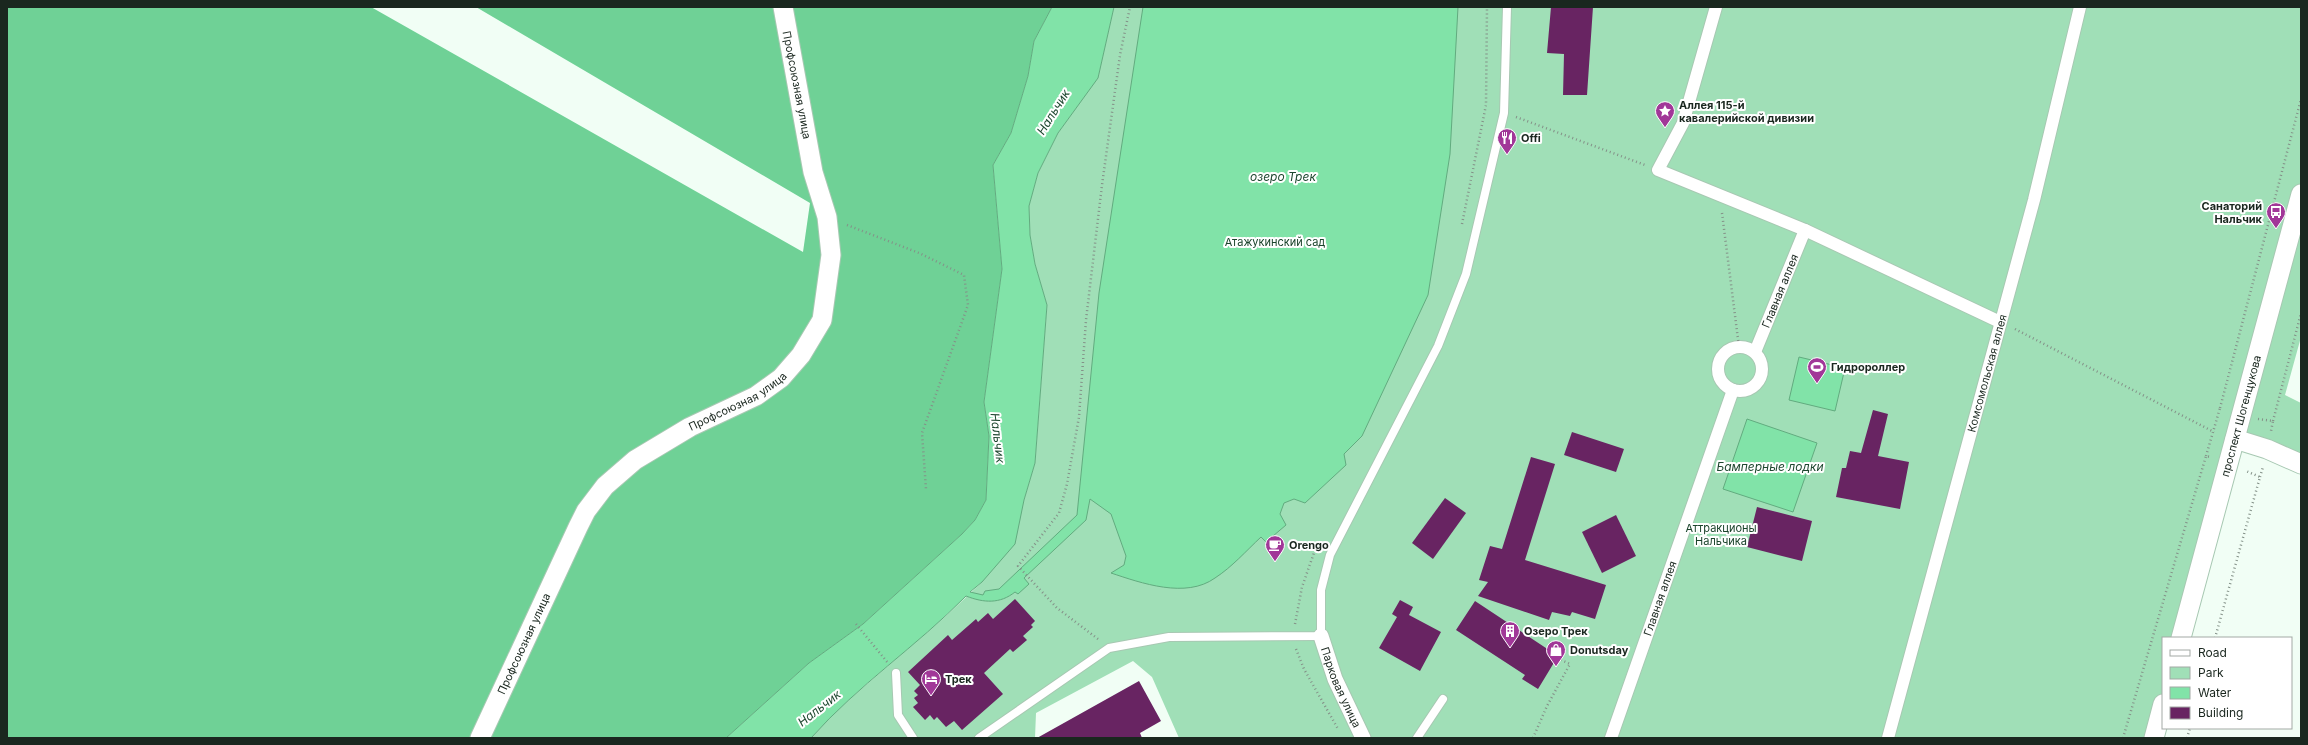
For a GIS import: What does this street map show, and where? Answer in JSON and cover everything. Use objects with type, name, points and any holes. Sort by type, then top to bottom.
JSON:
[{"type":"street","name":"Профсоюзная улица","points":[[480,738],[578,527],[586,511],[605,486],[635,460],[690,427],[756,396],[787,373],[801,355],[822,320],[831,255],[827,217],[813,172],[783,7]]},
{"type":"street","points":[[1716,7],[1683,123],[1658,170],[1805,230],[2000,322]]},
{"type":"street","name":"Комсомольская аллея","points":[[1888,738],[2034,200],[2080,7]]},
{"type":"street","name":"проспект Шогенцукова","points":[[2181,637],[2301,194]]},
{"type":"street","name":"Главная аллея","points":[[1755,352],[1805,230]]},
{"type":"street","points":[[1739,347],[1748,348],[1755,352],[1762,365],[1760,380],[1748,390],[1733,390],[1722,382],[1718,369],[1722,355],[1728,350],[1739,347]]},
{"type":"street","name":"Главная аллея","points":[[1610,738],[1733,390]]},
{"type":"street","points":[[2235,439],[2267,449],[2301,464]]},
{"type":"street","name":"Парковая улица","points":[[1321,636],[1335,679],[1363,738]]},
{"type":"street","points":[[2154,738],[2162,708]]},
{"type":"lane","points":[[979,738],[1109,648],[1169,637],[1321,636],[1321,590],[1330,554],[1438,346],[1466,274],[1504,113],[1507,7]]},
{"type":"lane","points":[[896,673],[898,715],[913,738]]},
{"type":"lane","points":[[1417,738],[1443,699]]},
{"type":"path","points":[[1109,648],[1057,608],[1018,566],[1059,514],[1068,484],[1079,417],[1086,320],[1102,185],[1120,55],[1130,7]]},
{"type":"path","points":[[1461,227],[1486,105],[1487,7]]},
{"type":"path","points":[[2123,738],[2214,432],[2301,99]]},
{"type":"path","points":[[1504,113],[1658,170]]},
{"type":"path","points":[[1720,196],[1739,347]]},
{"type":"path","points":[[827,217],[919,253],[964,275],[968,305],[922,433],[926,489]]},
{"type":"path","points":[[2270,437],[2301,313]]},
{"type":"path","points":[[2000,322],[2214,432]]},
{"type":"path","points":[[2220,408],[2224,410]]},
{"type":"path","points":[[2258,419],[2273,421]]},
{"type":"path","points":[[2206,456],[2212,458]]},
{"type":"path","points":[[2215,637],[2260,476],[2246,471]]},
{"type":"path","points":[[1316,549],[1302,587],[1294,635],[1296,649],[1304,669],[1340,732]]},
{"type":"path","points":[[856,624],[896,673]]},
{"type":"path","points":[[1533,738],[1547,706],[1570,664],[1557,658]]},
{"type":"green space","name":"Атажукинский сад","points":[[1114,7],[2301,7],[2301,337],[2285,395],[2301,403],[2301,464],[2235,439],[2181,637],[2162,637],[2162,708],[2154,738],[1179,738],[1152,677],[1133,661],[1036,713],[1035,738],[811,738],[831,715],[946,616],[982,582],[1024,500],[1035,463],[1047,305],[1035,264],[1030,235],[1029,206],[1038,173],[1058,133],[1098,77]]},
{"type":"shaded area","points":[[7,7],[371,7],[803,252],[810,203],[476,7],[1052,7],[1034,41],[1028,76],[1011,133],[993,165],[1002,269],[984,402],[989,436],[986,500],[975,520],[962,534],[863,624],[809,663],[726,738],[7,738]]},
{"type":"water","name":"озеро Трек","points":[[1052,7],[1114,7],[1098,78],[1058,133],[1038,173],[1029,206],[1030,235],[1035,264],[1047,305],[1035,463],[1024,500],[1015,544],[982,582],[970,592],[983,595],[985,591],[999,589],[1077,515],[1099,293],[1143,7],[1458,7],[1450,154],[1428,295],[1362,436],[1344,454],[1346,465],[1305,503],[1294,499],[1284,503],[1280,514],[1286,525],[1266,542],[1261,537],[1233,564],[1215,578],[1203,584],[1177,588],[1149,585],[1111,573],[1124,565],[1126,556],[1111,514],[1090,499],[1086,520],[1024,578],[1029,584],[1018,594],[1015,592],[1004,599],[992,601],[979,600],[966,596],[928,632],[848,700],[811,738],[726,738],[809,663],[863,624],[962,534],[975,520],[986,500],[989,436],[984,402],[1002,269],[993,165],[1011,133],[1028,76],[1034,41]]},
{"type":"water","name":"Гидророллер","points":[[1799,357],[1845,368],[1835,411],[1789,400]]},
{"type":"water","name":"Бамперные лодки","points":[[1747,419],[1817,443],[1793,512],[1723,489]]},
{"type":"building","points":[[1551,7],[1593,7],[1587,95],[1563,95],[1564,54],[1547,53]]},
{"type":"building","points":[[1873,410],[1888,414],[1878,456],[1909,462],[1900,509],[1836,497],[1842,468],[1846,468],[1850,451],[1861,453]]},
{"type":"building","points":[[1572,432],[1624,449],[1616,472],[1564,455]]},
{"type":"building","points":[[1531,457],[1555,464],[1525,560],[1606,585],[1595,619],[1572,612],[1570,616],[1552,612],[1549,620],[1478,596],[1488,582],[1479,580],[1490,546],[1502,549]]},
{"type":"building","points":[[1445,498],[1466,513],[1433,559],[1412,543]]},
{"type":"building","points":[[1757,507],[1812,521],[1802,561],[1747,547]]},
{"type":"building","points":[[1616,515],[1636,556],[1602,573],[1582,532]]},
{"type":"building","points":[[1015,599],[1035,621],[1031,625],[1033,627],[1023,636],[1027,640],[1013,652],[1010,649],[984,673],[1003,694],[962,730],[954,721],[946,727],[937,717],[934,720],[930,715],[925,720],[913,707],[918,703],[914,698],[918,695],[914,691],[920,685],[908,672],[948,635],[952,640],[976,619],[978,622],[988,613],[993,619]]},
{"type":"building","points":[[1400,600],[1413,607],[1409,615],[1441,632],[1420,671],[1379,648],[1397,617],[1392,614]]},
{"type":"building","name":"Озеро Трек","points":[[1475,601],[1558,656],[1538,689],[1522,679],[1525,675],[1456,630]]},
{"type":"building","points":[[1139,681],[1161,721],[1140,733],[1142,738],[1037,738]]},
{"type":"place","name":"Аллея 115-й кавалерийской дивизии","points":[[1665,128]]},
{"type":"place","name":"Offi","points":[[1507,155]]},
{"type":"place","name":"Санаторий Нальчик","points":[[2276,229]]},
{"type":"place","name":"Гидророллер","points":[[1817,384]]},
{"type":"place","name":"Orengo","points":[[1275,562]]},
{"type":"place","name":"Озеро Трек","points":[[1510,648]]},
{"type":"place","name":"Donutsday","points":[[1556,667]]},
{"type":"place","name":"Трек","points":[[931,696]]},
{"type":"water label","name":"Нальчик","points":[[1053,112]]},
{"type":"water label","name":"Нальчик","points":[[998,438]]},
{"type":"water label","name":"Нальчик","points":[[819,708]]},
{"type":"park label","name":"Аттракционы Нальчика","points":[[1721,534]]}]
